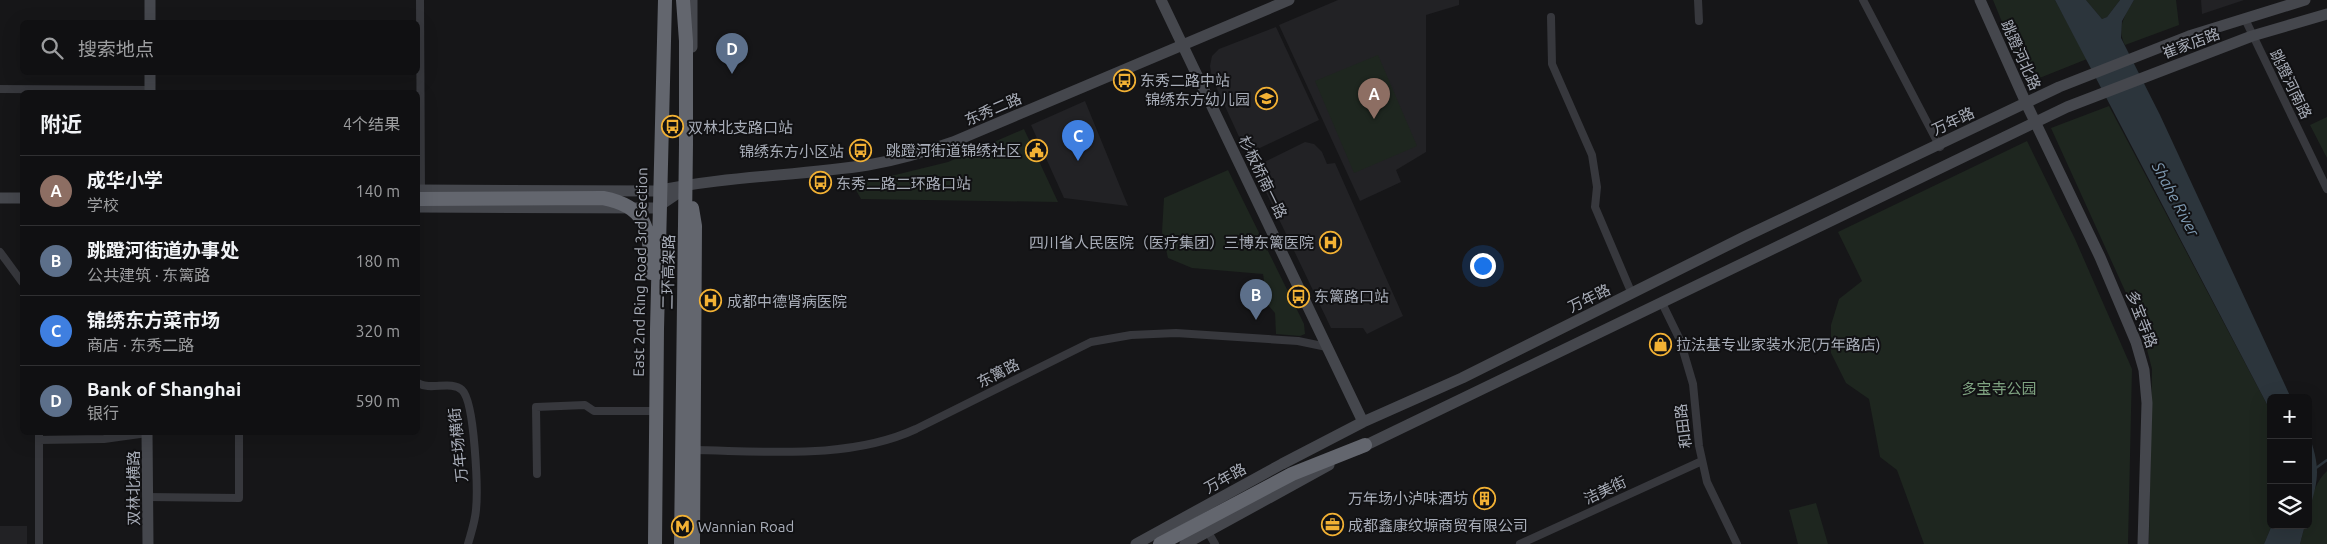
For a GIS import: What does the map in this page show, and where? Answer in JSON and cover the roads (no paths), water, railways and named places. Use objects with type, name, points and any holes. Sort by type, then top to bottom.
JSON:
[{"type":"highway","name":"二环高架路","points":[[654,544],[666,0]]},
{"type":"highway","name":"二环高架路","points":[[682,544],[689,177],[686,40],[683,0]]},
{"type":"highway","points":[[689,177],[695,226],[693,544]]},
{"type":"highway","points":[[420,193],[603,198],[621,202],[635,209],[642,219],[649,236],[651,289],[658,329]]},
{"type":"highway","points":[[1160,544],[1292,474],[1365,445]]},
{"type":"main road","points":[[150,0],[150,20]]},
{"type":"main road","name":"East 2nd Ring Road 3rd Section","points":[[654,544],[653,411],[658,0]]},
{"type":"main road","points":[[682,544],[692,0]]},
{"type":"main road","name":"杉板桥南一路","points":[[1161,0],[1363,422]]},
{"type":"main road","name":"东秀二路","points":[[420,193],[656,191],[689,177],[868,165],[915,155],[953,142],[1289,0]]},
{"type":"main road","name":"跳蹬河北路","points":[[1980,0],[2035,121]]},
{"type":"main road","name":"崔家店路","points":[[2059,87],[2169,44],[2304,0]]},
{"type":"main road","name":"崔家店路","points":[[2035,121],[2252,36],[2327,14]]},
{"type":"main road","points":[[150,75],[150,90]]},
{"type":"main road","name":"万年路","points":[[1136,544],[1363,422],[1462,378],[1632,294],[1940,147],[2059,87]]},
{"type":"main road","points":[[1186,544],[1365,445],[2035,121]]},
{"type":"main road","name":"多宝寺路","points":[[2035,121],[2100,257],[2136,342],[2144,370],[2147,404],[2143,544]]},
{"type":"main road","points":[[420,207],[656,208],[689,177]]},
{"type":"main road","points":[[0,198],[20,198]]},
{"type":"main road","name":"双林北横路","points":[[147,435],[148,544]]},
{"type":"street","points":[[420,0],[420,20]]},
{"type":"street","points":[[1698,0],[1700,21]]},
{"type":"street","points":[[1863,0],[1940,147]]},
{"type":"street","points":[[1551,17],[1552,64],[1592,155],[1597,187],[1595,207],[1632,294]]},
{"type":"street","name":"跳蹬河南路","points":[[2245,19],[2327,189]]},
{"type":"street","points":[[419,75],[419,90]]},
{"type":"street","points":[[0,89],[75,90]]},
{"type":"street","points":[[0,252],[20,279]]},
{"type":"street","name":"和田路","points":[[1662,303],[1680,340],[1692,384],[1702,461],[1708,482],[1737,544]]},
{"type":"street","name":"东篱路","points":[[684,450],[834,450],[869,446],[895,439],[1091,342],[1131,335],[1176,333],[1298,341],[1327,347]]},
{"type":"street","name":"万年场横街","points":[[420,384],[424,387],[454,387],[461,390],[466,397],[471,415],[477,481],[476,511],[468,544]]},
{"type":"street","points":[[537,474],[536,407],[585,405],[594,411],[653,411]]},
{"type":"street","points":[[39,544],[39,436],[118,435]]},
{"type":"street","points":[[147,497],[239,498],[239,435]]},
{"type":"street","name":"洁美街","points":[[1520,544],[1702,461]]},
{"type":"street","points":[[1208,532],[1215,544]]},
{"type":"water","name":"Shahe River","points":[[2055,0],[2086,0],[2102,19],[2107,17],[2120,0],[2134,0],[2122,21],[2121,38],[2160,115],[2289,394],[2267,394],[2267,404]]},
{"type":"water","points":[[2312,445],[2317,465],[2312,499]]},
{"type":"water","points":[[2270,529],[2304,529],[2300,544],[2264,544]]},
{"type":"waterway","points":[[2316,468],[2327,460]]},
{"type":"place","name":"Bank of Shanghai","points":[[732,74]]},
{"type":"place","name":"东秀二路中站","points":[[1124,80]]},
{"type":"place","name":"锦绣东方幼儿园","points":[[1266,99]]},
{"type":"place","name":"成华小学","points":[[1374,119]]},
{"type":"place","name":"双林北支路口站","points":[[672,127]]},
{"type":"place","name":"跳蹬河街道锦绣社区","points":[[1037,150]]},
{"type":"place","name":"锦绣东方小区站","points":[[860,151]]},
{"type":"place","name":"锦绣东方菜市场","points":[[1078,161]]},
{"type":"place","name":"东秀二路二环路口站","points":[[820,183]]},
{"type":"place","name":"四川省人民医院（医疗集团）三博东篱医院","points":[[1330,242]]},
{"type":"place","name":"东篱路口站","points":[[1298,296]]},
{"type":"place","name":"成都中德肾病医院","points":[[711,301]]},
{"type":"place","name":"跳蹬河街道办事处","points":[[1256,320]]},
{"type":"place","name":"拉法基专业家装水泥(万年路店)","points":[[1660,344]]},
{"type":"place","name":"万年场小泸味酒坊","points":[[1484,498]]},
{"type":"place","name":"成都鑫康纹塬商贸有限公司","points":[[1332,525]]},
{"type":"place","name":"Wannian Road","points":[[682,526]]},
{"type":"park label","name":"多宝寺公园","points":[[1999,388]]}]
